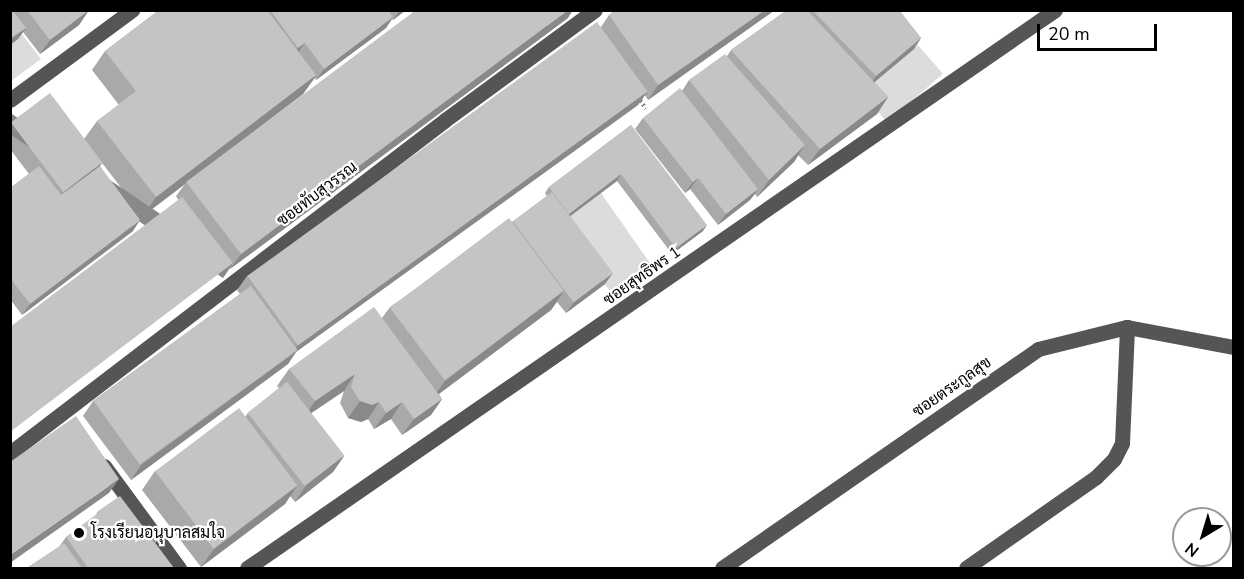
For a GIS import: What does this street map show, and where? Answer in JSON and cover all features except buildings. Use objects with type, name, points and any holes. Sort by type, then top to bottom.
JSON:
[{"type":"street","points":[[10,100],[132,10]]},
{"type":"street","name":"ซอยทับสุวรรณ","points":[[10,453],[69,418],[284,242],[595,10]]},
{"type":"street","name":"ซอยสุทธิพร 1","points":[[247,568],[1055,10]]},
{"type":"street","points":[[966,568],[1096,477],[1114,459],[1122,443],[1127,327]]},
{"type":"street","name":"ซอยตระกูลสุข","points":[[722,568],[1038,349],[1127,327],[1233,347]]},
{"type":"street","points":[[92,450],[179,568]]},
{"type":"path","points":[[634,91],[646,109]]},
{"type":"shaded area","points":[[10,19],[41,59],[11,81],[10,81]]},
{"type":"shaded area","points":[[918,45],[943,74],[887,122],[862,94]]},
{"type":"shaded area","points":[[596,186],[655,270],[615,298],[556,214]]},
{"type":"place","name":"โรงเรียนอนุบาลสมใจ","points":[[79,533]]}]
